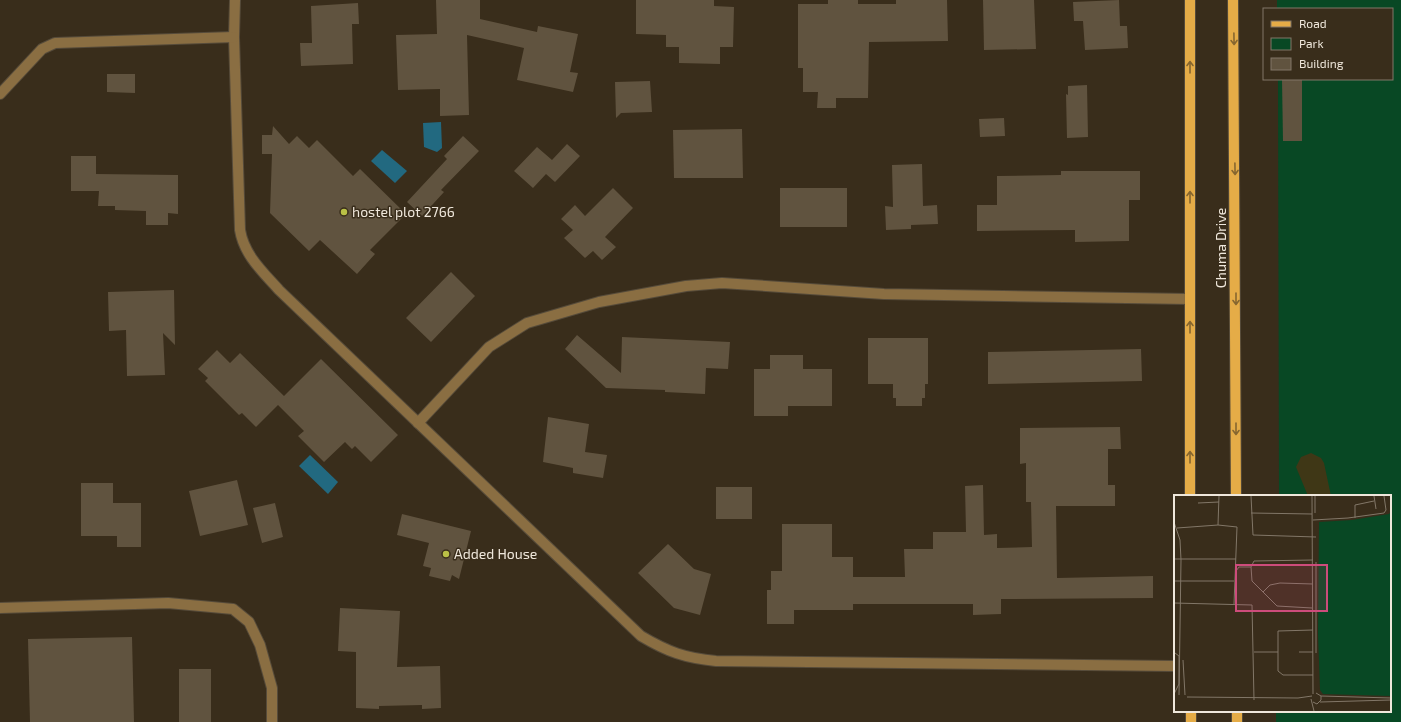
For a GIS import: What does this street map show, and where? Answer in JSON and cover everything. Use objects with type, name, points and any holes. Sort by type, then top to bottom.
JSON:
[{"type":"main road","points":[[1190,0],[1190,495]]},
{"type":"main road","name":"Chuma Drive","points":[[1233,0],[1236,495]]},
{"type":"main road","points":[[1236,712],[1237,722]]},
{"type":"street","points":[[235,0],[234,37],[240,230],[244,247],[261,270],[279,290],[641,636],[667,651],[693,659],[716,661],[1174,666]]},
{"type":"street","points":[[0,94],[42,49],[55,43],[234,37]]},
{"type":"street","points":[[418,423],[488,347],[527,323],[599,302],[686,286],[722,283],[884,294],[1190,299]]},
{"type":"street","points":[[0,608],[168,603],[233,609],[249,622],[260,645],[272,688],[272,722]]},
{"type":"green space","points":[[1277,0],[1401,0],[1401,722],[1276,722],[1276,712],[1391,712],[1391,495],[1279,495],[1278,80],[1393,80],[1393,8],[1277,8]]},
{"type":"sand","points":[[1311,453],[1321,458],[1324,463],[1331,495],[1308,495],[1296,467],[1301,457]]},
{"type":"water","points":[[441,122],[442,148],[437,152],[424,147],[423,123]]},
{"type":"water","points":[[382,150],[407,171],[395,183],[371,161]]},
{"type":"water","points":[[310,455],[338,482],[328,494],[299,466]]},
{"type":"building","points":[[436,0],[480,0],[480,19],[537,32],[538,26],[578,34],[570,72],[578,73],[573,92],[517,80],[524,48],[467,35],[469,115],[440,116],[440,89],[398,90],[396,35],[437,34]]},
{"type":"building","points":[[636,0],[714,0],[714,6],[734,7],[733,47],[720,47],[720,64],[679,63],[679,47],[666,47],[666,35],[636,34]]},
{"type":"building","points":[[828,0],[858,0],[858,4],[896,4],[896,0],[947,0],[948,41],[869,42],[868,98],[836,98],[836,108],[817,108],[818,92],[803,92],[803,68],[798,68],[798,4],[828,4]]},
{"type":"building","points":[[983,0],[1034,0],[1036,49],[984,50]]},
{"type":"building","points":[[1119,0],[1120,26],[1127,26],[1128,48],[1085,50],[1083,21],[1074,21],[1073,2]]},
{"type":"building","points":[[358,3],[359,24],[352,24],[353,64],[301,66],[300,43],[312,43],[311,6]]},
{"type":"building","points":[[107,74],[135,74],[135,93],[107,92]]},
{"type":"building","points":[[1282,80],[1302,80],[1302,141],[1283,141]]},
{"type":"building","points":[[650,81],[652,112],[621,113],[616,118],[615,82]]},
{"type":"building","points":[[1087,85],[1088,137],[1067,138],[1066,94],[1068,95],[1068,86]]},
{"type":"building","points":[[1004,118],[1005,136],[980,137],[979,119]]},
{"type":"building","points":[[273,126],[289,144],[297,136],[309,148],[317,140],[353,176],[360,169],[406,214],[370,250],[375,254],[357,274],[320,240],[309,251],[270,213],[272,154],[262,154],[262,135],[272,135]]},
{"type":"building","points":[[742,129],[743,178],[674,178],[673,130]]},
{"type":"building","points":[[463,136],[479,151],[441,190],[444,192],[422,216],[407,202],[447,159],[444,156]]},
{"type":"building","points":[[567,144],[580,156],[555,182],[546,174],[533,188],[514,171],[537,147],[552,160]]},
{"type":"building","points":[[71,156],[96,156],[96,174],[178,175],[178,214],[168,213],[168,225],[146,225],[146,211],[115,210],[115,206],[98,206],[99,191],[71,191]]},
{"type":"building","points":[[922,164],[923,206],[937,205],[938,224],[911,225],[911,229],[886,230],[885,206],[893,207],[892,165]]},
{"type":"building","points":[[1061,171],[1140,171],[1140,200],[1129,200],[1129,241],[1075,242],[1075,230],[977,231],[977,205],[997,205],[997,176],[1061,175]]},
{"type":"building","points":[[613,188],[633,208],[605,237],[616,247],[602,260],[593,251],[585,258],[564,238],[573,230],[561,219],[575,205],[585,216]]},
{"type":"building","points":[[780,188],[847,188],[847,227],[780,227]]},
{"type":"building","points":[[451,272],[475,296],[431,342],[406,318]]},
{"type":"building","points":[[174,290],[175,345],[163,333],[165,375],[127,376],[126,330],[109,331],[108,292]]},
{"type":"building","points":[[577,335],[621,373],[622,337],[730,342],[728,369],[706,368],[705,394],[665,392],[665,390],[606,388],[565,349]]},
{"type":"building","points":[[868,338],[928,338],[928,384],[925,384],[925,398],[922,398],[922,406],[896,406],[896,398],[893,398],[893,384],[868,384]]},
{"type":"building","points":[[1141,349],[1142,381],[988,384],[988,352]]},
{"type":"building","points":[[217,350],[230,363],[240,353],[284,396],[321,359],[398,435],[371,462],[355,446],[352,449],[345,442],[324,462],[298,436],[304,431],[278,405],[256,427],[242,413],[239,415],[205,381],[208,378],[198,369]]},
{"type":"building","points":[[770,355],[803,355],[803,369],[832,369],[832,406],[788,406],[788,416],[754,416],[754,369],[770,369]]},
{"type":"building","points":[[548,417],[589,424],[585,452],[607,455],[603,478],[573,473],[573,468],[543,462]]},
{"type":"building","points":[[1120,427],[1121,449],[1108,449],[1108,485],[1115,485],[1115,506],[1056,506],[1057,578],[1153,576],[1153,598],[1001,599],[1001,614],[973,615],[973,604],[853,604],[853,610],[794,610],[794,624],[767,624],[767,590],[771,590],[771,571],[782,571],[782,524],[832,524],[832,557],[853,557],[853,577],[905,577],[904,549],[933,549],[933,532],[966,532],[965,486],[983,485],[984,535],[997,534],[997,548],[1032,547],[1031,502],[1026,502],[1026,463],[1020,464],[1020,428]]},
{"type":"building","points":[[237,480],[248,525],[200,536],[189,491]]},
{"type":"building","points":[[81,483],[113,483],[113,503],[141,503],[141,547],[117,547],[117,536],[81,536]]},
{"type":"building","points":[[716,487],[752,487],[752,519],[716,519]]},
{"type":"building","points":[[275,503],[283,537],[262,543],[253,508]]},
{"type":"building","name":"Added House","points":[[402,514],[471,531],[459,579],[452,575],[450,581],[429,576],[431,568],[423,566],[429,543],[397,535]]},
{"type":"building","points":[[668,544],[694,569],[711,574],[700,615],[674,608],[638,573]]},
{"type":"building","points":[[340,608],[400,611],[397,667],[440,666],[441,708],[422,709],[422,705],[379,706],[379,709],[356,708],[356,652],[338,651]]},
{"type":"building","points":[[132,637],[134,722],[30,722],[28,639]]},
{"type":"building","points":[[179,669],[211,669],[211,722],[179,722]]},
{"type":"place","name":"hostel plot 2766","points":[[344,212]]},
{"type":"place","name":"Added House","points":[[446,554]]}]
